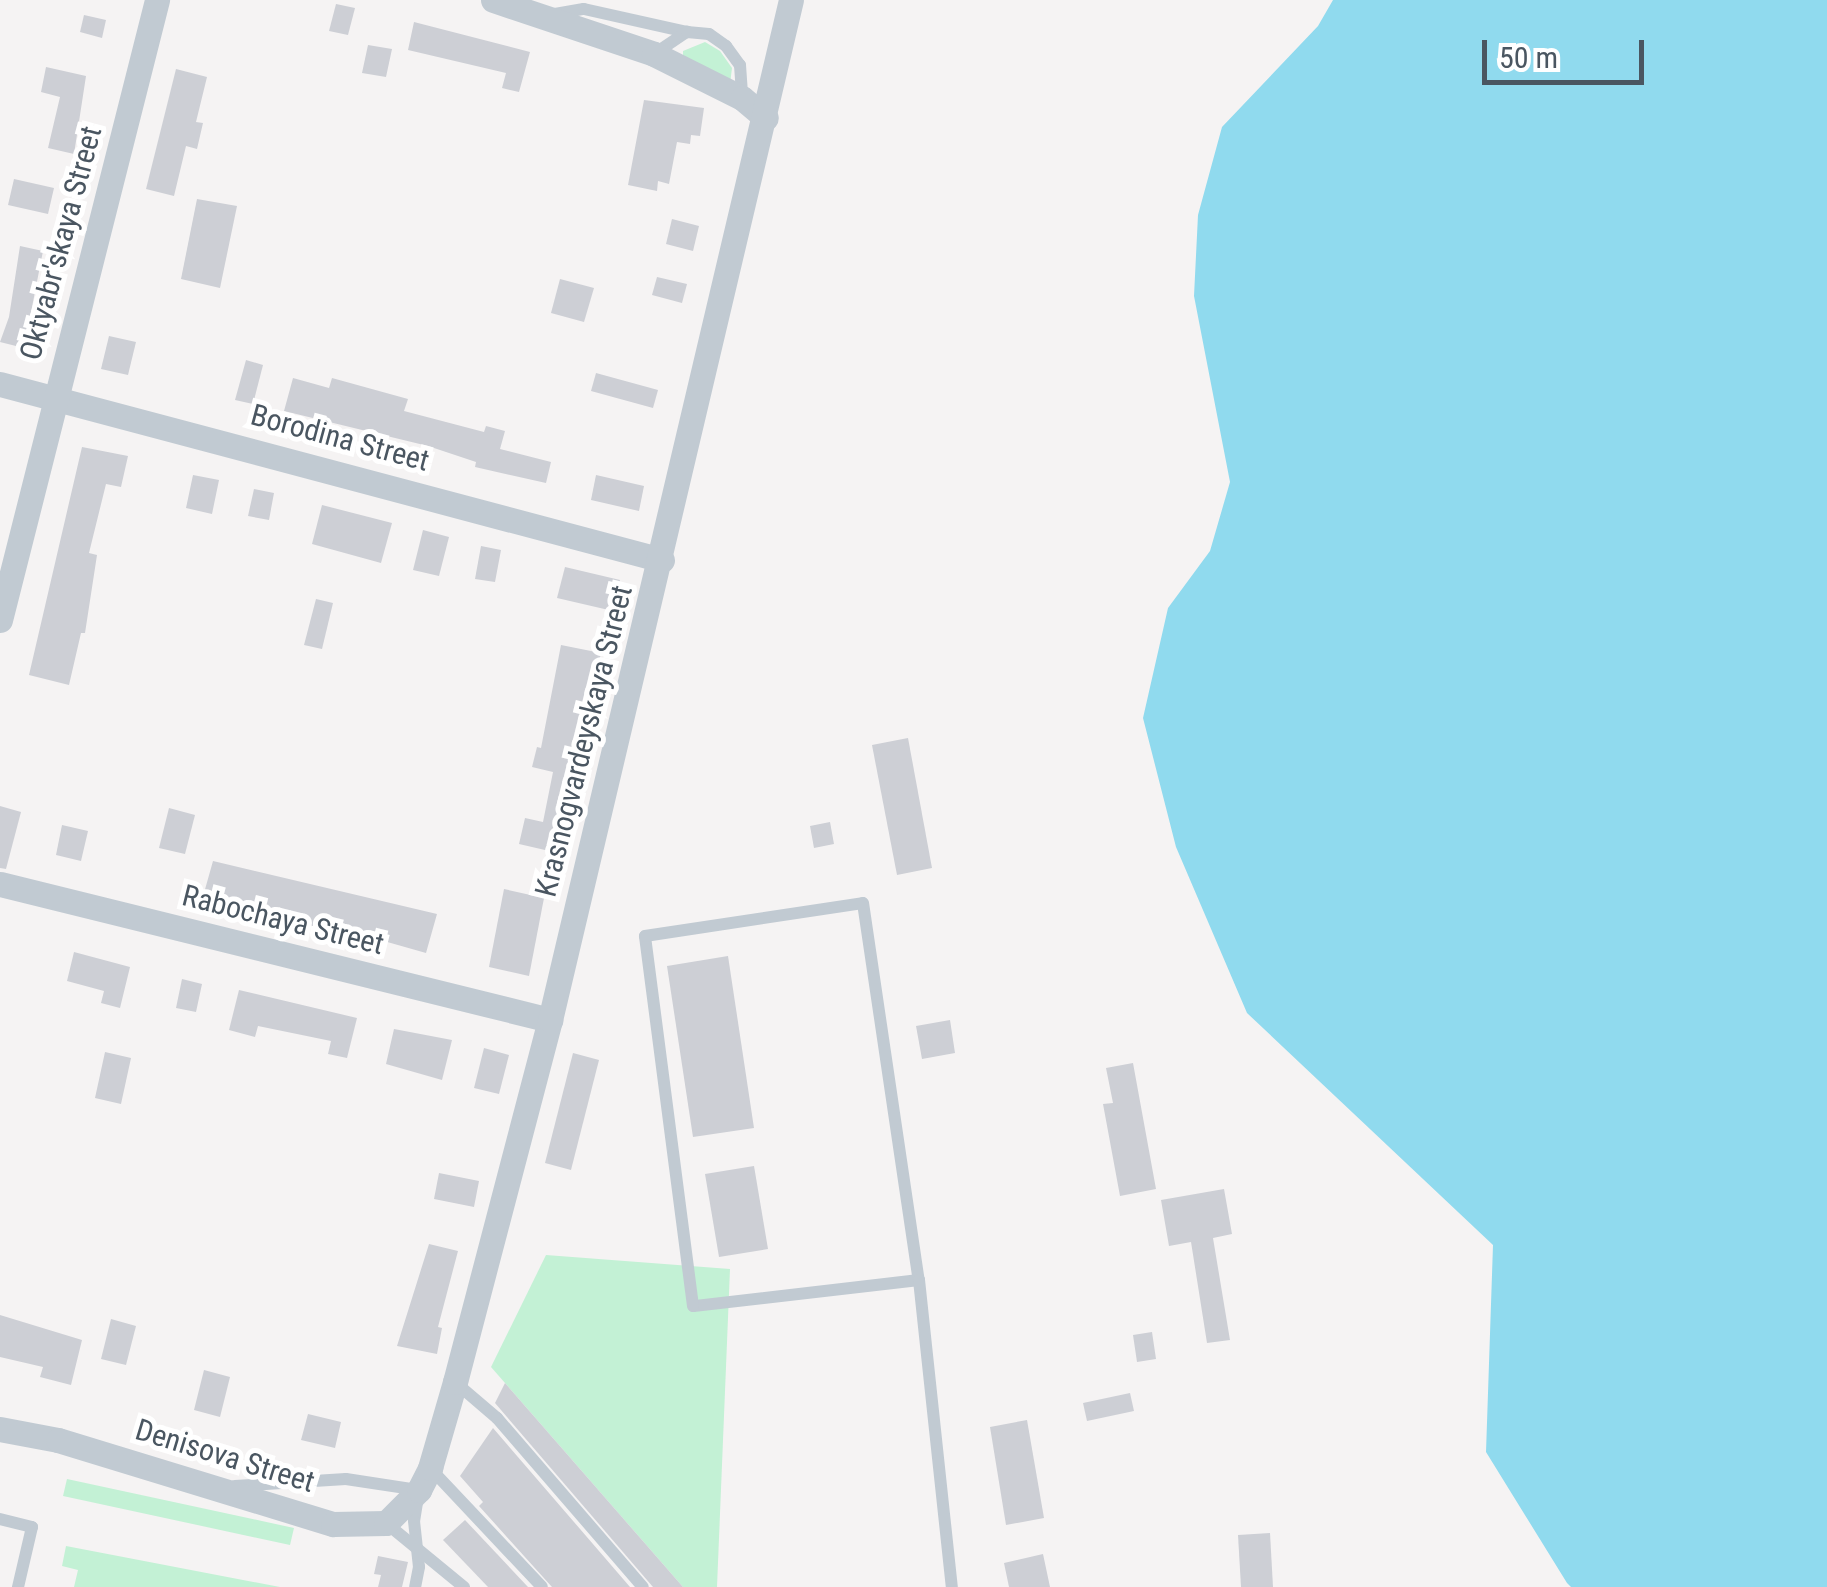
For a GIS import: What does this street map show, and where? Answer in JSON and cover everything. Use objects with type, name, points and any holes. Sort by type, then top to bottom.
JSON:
[{"type":"street","name":"Oktyabr'skaya Street","points":[[0,620],[9,545],[54,398],[157,0]]},
{"type":"street","points":[[492,0],[654,54],[742,98],[766,118]]},
{"type":"street","name":"Krasnogvardeyskaya Street","points":[[425,1479],[455,1382],[550,1020],[662,560],[791,0]]},
{"type":"street","name":"Borodina Street","points":[[0,384],[662,560]]},
{"type":"street","name":"Rabochaya Street","points":[[0,884],[550,1020]]},
{"type":"street","name":"Denisova Street","points":[[0,1429],[58,1440],[333,1524],[386,1523]]},
{"type":"street","points":[[386,1523],[425,1479]]},
{"type":"lane","points":[[542,17],[584,9],[709,34],[726,46],[740,64],[742,98]]},
{"type":"lane","points":[[654,54],[687,32]]},
{"type":"lane","points":[[918,1280],[693,1306],[645,936],[864,904],[918,1280],[952,1587]]},
{"type":"lane","points":[[455,1382],[496,1418],[643,1587]]},
{"type":"lane","points":[[415,1587],[420,1568],[414,1522],[425,1479]]},
{"type":"lane","points":[[222,1487],[425,1479],[542,1587]]},
{"type":"lane","points":[[0,1519],[32,1527],[18,1587]]},
{"type":"lane","points":[[386,1523],[464,1587]]},
{"type":"green space","points":[[705,42],[720,51],[732,68],[730,84],[683,60],[683,51]]},
{"type":"green space","points":[[546,1255],[730,1269],[717,1587],[683,1587],[491,1367]]},
{"type":"green space","points":[[67,1479],[294,1528],[290,1545],[63,1496]]},
{"type":"green space","points":[[66,1546],[280,1587],[74,1587],[78,1570],[62,1566]]},
{"type":"water","points":[[1333,0],[1827,0],[1827,1587],[1571,1587],[1567,1583],[1486,1452],[1493,1245],[1247,1013],[1176,847],[1143,718],[1168,608],[1210,551],[1230,482],[1194,296],[1198,215],[1222,127],[1318,26]]},
{"type":"building","points":[[336,4],[355,8],[348,35],[329,31]]},
{"type":"building","points":[[84,15],[106,20],[102,38],[80,32]]},
{"type":"building","points":[[414,22],[530,52],[519,92],[502,88],[506,73],[408,50]]},
{"type":"building","points":[[368,45],[392,49],[386,77],[362,73]]},
{"type":"building","points":[[46,67],[86,76],[74,154],[48,148],[60,97],[41,92]]},
{"type":"building","points":[[176,69],[207,77],[196,122],[203,123],[197,149],[186,146],[174,196],[146,189]]},
{"type":"building","points":[[644,100],[704,108],[700,136],[691,135],[690,144],[677,142],[669,184],[658,181],[657,191],[628,185]]},
{"type":"building","points":[[14,179],[54,188],[48,214],[8,205]]},
{"type":"building","points":[[197,199],[237,206],[220,288],[181,279]]},
{"type":"building","points":[[672,219],[699,226],[693,251],[666,244]]},
{"type":"building","points":[[20,246],[43,251],[24,348],[0,342],[9,317]]},
{"type":"building","points":[[657,277],[687,284],[682,303],[652,295]]},
{"type":"building","points":[[560,279],[594,288],[584,322],[551,313]]},
{"type":"building","points":[[109,336],[136,342],[128,375],[101,369]]},
{"type":"building","points":[[246,360],[263,365],[253,404],[235,400]]},
{"type":"building","points":[[596,373],[658,390],[653,408],[591,391]]},
{"type":"building","points":[[293,378],[329,388],[332,378],[408,399],[404,411],[484,432],[486,426],[505,431],[500,449],[551,462],[546,483],[475,467],[476,462],[428,446],[284,411]]},
{"type":"building","points":[[82,447],[128,456],[121,487],[106,484],[89,553],[97,555],[85,633],[81,633],[69,685],[29,675]]},
{"type":"building","points":[[193,475],[219,480],[212,514],[186,508]]},
{"type":"building","points":[[596,475],[644,486],[639,511],[591,500]]},
{"type":"building","points":[[254,489],[274,493],[269,520],[248,516]]},
{"type":"building","points":[[322,505],[392,523],[381,563],[312,544]]},
{"type":"building","points":[[423,530],[449,537],[439,576],[413,570]]},
{"type":"building","points":[[481,546],[501,550],[495,582],[475,579]]},
{"type":"building","points":[[565,567],[620,580],[613,611],[557,598]]},
{"type":"building","points":[[316,599],[333,603],[322,649],[304,645]]},
{"type":"building","points":[[561,645],[601,653],[558,853],[519,844],[525,818],[543,822],[553,772],[532,767],[537,747],[541,748]]},
{"type":"building","points":[[908,738],[932,868],[897,875],[872,745]]},
{"type":"building","points":[[0,806],[21,812],[6,869],[0,868]]},
{"type":"building","points":[[169,808],[195,815],[185,854],[159,848]]},
{"type":"building","points":[[830,822],[834,844],[814,848],[810,826]]},
{"type":"building","points":[[62,825],[88,831],[81,861],[56,855]]},
{"type":"building","points":[[213,861],[437,914],[426,953],[331,926],[330,930],[202,900]]},
{"type":"building","points":[[504,889],[544,898],[529,976],[489,967]]},
{"type":"building","points":[[74,952],[130,967],[120,1008],[101,1003],[104,991],[67,981]]},
{"type":"building","points":[[728,956],[754,1128],[693,1137],[667,966]]},
{"type":"building","points":[[182,979],[202,984],[196,1012],[176,1008]]},
{"type":"building","points":[[239,990],[357,1018],[347,1058],[328,1054],[331,1041],[258,1026],[255,1037],[229,1030]]},
{"type":"building","points":[[950,1020],[955,1053],[922,1059],[916,1026]]},
{"type":"building","points":[[394,1029],[452,1040],[442,1080],[386,1064]]},
{"type":"building","points":[[484,1048],[509,1055],[499,1094],[474,1088]]},
{"type":"building","points":[[105,1052],[131,1058],[121,1104],[95,1098]]},
{"type":"building","points":[[573,1053],[599,1060],[571,1170],[545,1163]]},
{"type":"building","points":[[1133,1063],[1156,1189],[1120,1196],[1103,1104],[1113,1103],[1106,1068]]},
{"type":"building","points":[[754,1166],[768,1249],[719,1257],[705,1174]]},
{"type":"building","points":[[439,1173],[479,1181],[474,1207],[434,1199]]},
{"type":"building","points":[[1224,1189],[1232,1234],[1213,1238],[1230,1340],[1207,1343],[1191,1242],[1169,1246],[1161,1200]]},
{"type":"building","points":[[429,1244],[458,1251],[438,1327],[442,1328],[437,1354],[397,1346]]},
{"type":"building","points":[[0,1315],[82,1340],[71,1385],[40,1377],[43,1367],[0,1357]]},
{"type":"building","points":[[111,1319],[136,1326],[126,1365],[101,1359]]},
{"type":"building","points":[[1152,1332],[1156,1359],[1137,1362],[1133,1335]]},
{"type":"building","points":[[204,1370],[230,1377],[220,1417],[194,1410]]},
{"type":"building","points":[[505,1383],[683,1587],[653,1587],[495,1403]]},
{"type":"building","points":[[1130,1393],[1134,1411],[1087,1421],[1083,1403]]},
{"type":"building","points":[[308,1414],[341,1422],[335,1448],[301,1440]]},
{"type":"building","points":[[1027,1420],[1044,1518],[1006,1525],[990,1427]]},
{"type":"building","points":[[493,1428],[630,1587],[552,1587],[479,1506],[483,1502],[460,1476]]},
{"type":"building","points":[[465,1520],[528,1587],[488,1587],[443,1540]]},
{"type":"building","points":[[1270,1533],[1273,1587],[1241,1587],[1238,1535]]},
{"type":"building","points":[[1043,1554],[1050,1587],[1009,1587],[1004,1563]]},
{"type":"building","points":[[378,1556],[408,1562],[402,1587],[378,1587],[381,1575],[374,1574]]}]
